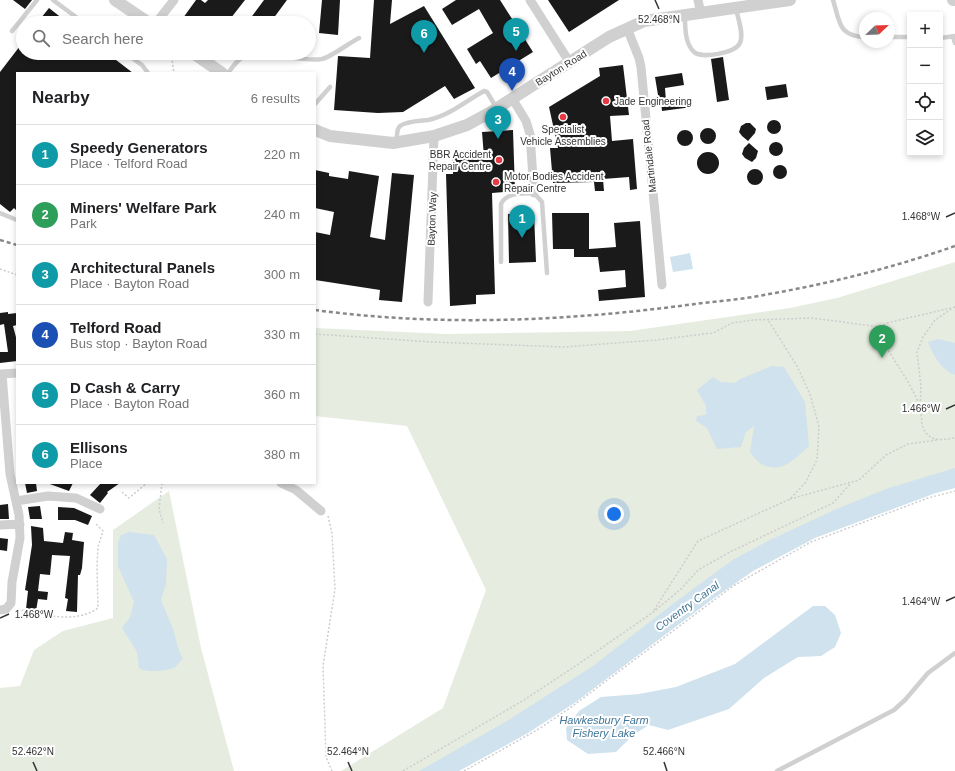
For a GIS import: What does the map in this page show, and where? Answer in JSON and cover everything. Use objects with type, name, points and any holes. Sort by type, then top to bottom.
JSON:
[{"type":"street","points":[[115,0],[139,16]]},
{"type":"street","points":[[161,16],[174,0]]},
{"type":"street","points":[[530,0],[570,62]]},
{"type":"street","points":[[698,0],[700,14]]},
{"type":"street","name":"Bayton Road","points":[[316,130],[330,136],[397,143],[434,136],[467,125],[627,28],[644,21],[736,9],[790,0]]},
{"type":"street","name":"Martindale Road","points":[[627,28],[641,68],[662,285]]},
{"type":"street","points":[[203,60],[221,72]]},
{"type":"street","points":[[512,98],[526,121],[530,134],[534,193]]},
{"type":"street","name":"Bayton Way","points":[[428,302],[434,136]]},
{"type":"street","points":[[4,609],[12,598],[12,582],[18,555],[20,524],[4,449],[1,374],[16,373]]},
{"type":"street","points":[[283,484],[296,490],[324,512]]},
{"type":"street","points":[[16,501],[48,496],[76,498],[100,509]]},
{"type":"street","points":[[0,525],[20,524]]},
{"type":"lane","points":[[24,16],[37,0]]},
{"type":"lane","points":[[53,0],[75,16]]},
{"type":"lane","points":[[833,0],[842,28],[846,33],[853,36],[859,36]]},
{"type":"lane","points":[[685,16],[688,42],[694,51],[700,55],[712,54],[731,51],[741,41],[736,9]]},
{"type":"lane","points":[[12,31],[16,26]]},
{"type":"lane","points":[[895,37],[907,37]]},
{"type":"lane","points":[[943,38],[954,37],[955,43]]},
{"type":"lane","points":[[316,59],[323,59],[358,38]]},
{"type":"lane","points":[[135,60],[142,65],[147,72]]},
{"type":"lane","points":[[229,72],[238,60]]},
{"type":"lane","points":[[316,103],[330,87]]},
{"type":"lane","points":[[397,143],[398,130],[400,126],[430,120],[449,112],[484,91],[487,92],[497,108]]},
{"type":"lane","points":[[501,262],[501,204],[507,197],[518,194],[534,193],[542,202],[546,273]]},
{"type":"lane","points":[[0,213],[16,220]]},
{"type":"lane","points":[[777,771],[894,710],[905,700],[928,673],[955,654]]},
{"type":"path","points":[[172,60],[174,72]]},
{"type":"path","points":[[0,269],[16,275]]},
{"type":"path","points":[[316,334],[432,342],[564,347],[656,340],[713,333],[732,324],[768,320],[812,318],[880,327],[888,323],[955,307]]},
{"type":"path","points":[[938,440],[929,437],[921,427],[920,406],[922,387],[917,352],[923,337],[935,320],[955,307]]},
{"type":"path","points":[[768,320],[797,366],[810,394],[819,427],[817,460],[805,483],[790,499]]},
{"type":"path","points":[[880,327],[879,334],[883,342],[911,387],[920,406]]},
{"type":"path","points":[[652,613],[698,541],[790,499],[859,480],[886,455],[908,444],[955,438]]},
{"type":"path","points":[[403,771],[524,700],[652,613],[681,589],[698,570],[730,552],[833,503],[851,483]]},
{"type":"path","points":[[122,492],[129,498],[146,484]]},
{"type":"path","points":[[162,484],[159,509],[163,523]]},
{"type":"path","points":[[464,771],[536,730],[570,708],[733,586],[756,572],[811,542],[928,498],[955,491]]},
{"type":"path","points":[[324,512],[332,533],[335,589],[323,666],[326,757],[332,771]]},
{"type":"path","points":[[4,609],[65,617],[85,616],[98,608],[98,548],[103,531],[95,523]]},
{"type":"shaded area","points":[[955,262],[955,479],[820,527],[440,771],[341,771],[443,708],[486,590],[407,426],[316,416],[316,328],[447,334],[630,331],[790,308],[837,298]]},
{"type":"shaded area","points":[[169,491],[201,648],[234,771],[0,771],[0,688],[20,686],[34,650],[63,631],[113,618],[113,530]]},
{"type":"water","points":[[690,253],[693,269],[673,272],[670,257]]},
{"type":"water","points":[[938,339],[955,343],[955,375],[946,370],[938,362],[932,352],[928,342]]},
{"type":"water","points":[[772,366],[784,367],[805,402],[809,446],[788,464],[775,468],[761,464],[750,452],[754,426],[746,432],[741,447],[717,449],[707,428],[696,421],[697,416],[706,415],[706,406],[697,390],[713,377],[721,382],[735,383],[740,379]]},
{"type":"water","name":"Coventry Canal","points":[[955,468],[955,488],[936,493],[815,538],[753,571],[710,601],[576,702],[528,733],[459,771],[419,771],[507,721],[593,666],[674,603],[734,559],[770,540],[834,510],[889,488]]},
{"type":"water","points":[[129,532],[154,535],[167,559],[166,584],[161,600],[183,659],[174,668],[146,671],[139,668],[137,652],[122,628],[130,617],[134,602],[118,566],[118,543],[121,535]]},
{"type":"water","name":"Hawkesbury Farm Fishery Lake","points":[[813,606],[825,606],[835,615],[841,633],[835,647],[821,656],[798,657],[764,678],[729,709],[668,730],[649,725],[633,735],[616,752],[588,754],[567,740],[566,728],[579,711],[601,697],[639,694],[676,687],[735,664]]},
{"type":"building","points":[[13,0],[32,0],[25,9]]},
{"type":"building","points":[[196,0],[201,0],[205,3],[208,0],[245,0],[232,16],[184,16]]},
{"type":"building","points":[[264,0],[287,0],[275,16],[252,16]]},
{"type":"building","points":[[322,0],[340,0],[338,35],[319,33]]},
{"type":"building","points":[[374,0],[392,0],[390,24],[424,6],[475,88],[454,99],[445,86],[403,112],[378,113],[334,110],[338,56],[370,58]]},
{"type":"building","points":[[456,0],[500,0],[533,52],[491,78],[480,61],[476,64],[467,49],[493,33],[479,9],[452,25],[442,9]]},
{"type":"building","points":[[548,0],[619,0],[569,32]]},
{"type":"building","points":[[49,8],[59,16],[43,16]]},
{"type":"building","points":[[16,51],[16,60],[116,60],[132,72],[16,72],[16,210],[14,208],[10,212],[0,204],[0,72]]},
{"type":"building","points":[[723,57],[729,100],[717,102],[711,59]]},
{"type":"building","points":[[623,65],[629,115],[610,116],[612,141],[633,139],[637,189],[630,190],[629,177],[603,179],[604,191],[595,191],[594,182],[553,183],[550,148],[558,148],[549,107],[600,76],[599,68]]},
{"type":"building","points":[[682,73],[684,85],[665,88],[666,101],[659,101],[655,77]]},
{"type":"building","points":[[786,84],[788,97],[767,100],[765,87]]},
{"type":"building","points":[[691,98],[692,107],[662,111],[661,102]]},
{"type":"building","points":[[774,120],[779,122],[781,127],[779,132],[774,134],[769,132],[767,127],[769,122]]},
{"type":"building","points":[[746,123],[750,123],[756,129],[755,133],[748,141],[739,132],[741,126]]},
{"type":"building","points":[[708,128],[714,130],[716,136],[714,142],[708,144],[702,142],[700,136],[702,130]]},
{"type":"building","points":[[513,130],[515,191],[492,193],[495,294],[476,295],[476,304],[450,306],[446,174],[453,174],[452,158],[484,157],[482,132]]},
{"type":"building","points":[[685,130],[691,132],[693,138],[691,144],[685,146],[679,144],[677,138],[679,132]]},
{"type":"building","points":[[776,142],[781,144],[783,149],[781,154],[776,156],[771,154],[769,149],[771,144]]},
{"type":"building","points":[[749,143],[758,151],[756,158],[752,162],[745,158],[742,154],[744,148]]},
{"type":"building","points":[[708,152],[716,155],[719,163],[716,171],[708,174],[700,171],[697,163],[700,155]]},
{"type":"building","points":[[780,165],[785,167],[787,172],[785,177],[780,179],[775,177],[773,172],[775,167]]},
{"type":"building","points":[[755,169],[761,171],[763,177],[761,183],[755,185],[749,183],[747,177],[749,171]]},
{"type":"building","points":[[316,170],[329,173],[329,176],[348,179],[349,171],[379,176],[370,237],[385,240],[392,173],[414,175],[402,302],[379,300],[380,290],[316,280],[316,232],[330,235],[334,212],[316,208]]},
{"type":"building","points":[[534,213],[536,262],[509,263],[508,214]]},
{"type":"building","points":[[552,213],[589,213],[589,249],[616,247],[614,223],[640,221],[645,297],[599,301],[598,290],[626,287],[625,270],[600,272],[598,257],[574,257],[574,249],[553,249]]},
{"type":"building","points":[[0,313],[16,313],[16,325],[13,326],[16,337],[16,361],[0,363],[0,352],[8,352],[4,324],[0,325]]},
{"type":"building","points":[[25,484],[36,484],[37,491],[27,493]]},
{"type":"building","points":[[50,484],[72,484],[69,491]]},
{"type":"building","points":[[100,484],[119,484],[107,492],[108,493],[100,503],[90,495]]},
{"type":"building","points":[[8,504],[9,519],[0,519],[0,505]]},
{"type":"building","points":[[40,506],[42,519],[30,519],[28,507]]},
{"type":"building","points":[[58,507],[74,508],[92,516],[88,525],[75,520],[58,520]]},
{"type":"building","points":[[31,526],[43,528],[44,541],[63,543],[65,532],[73,533],[72,540],[84,542],[82,568],[80,575],[78,575],[77,612],[66,611],[68,599],[65,598],[70,556],[52,555],[50,575],[40,574],[38,591],[48,592],[47,600],[38,599],[36,611],[26,609],[28,591],[25,590],[32,545]]},
{"type":"building","points":[[0,538],[8,539],[7,551],[0,550]]},
{"type":"railway","points":[[0,240],[16,245]]},
{"type":"railway","points":[[316,310],[410,319],[505,320],[553,318],[648,310],[793,290],[886,268],[955,246]]},
{"type":"place","name":"D Cash & Carry","points":[[516,51]]},
{"type":"place","name":"Ellisons","points":[[424,53]]},
{"type":"place","name":"Telford Road","points":[[512,91]]},
{"type":"place","name":"Jade Engineering","points":[[606,101]]},
{"type":"place","name":"Specialist Vehicle Assemblies","points":[[563,117]]},
{"type":"place","name":"Architectural Panels","points":[[498,139]]},
{"type":"place","name":"BBR Accident Repair Centre","points":[[499,160]]},
{"type":"place","name":"Motor Bodies Accident Repair Centre","points":[[496,182]]},
{"type":"place","name":"Speedy Generators","points":[[522,238]]},
{"type":"place","name":"Miners' Welfare Park","points":[[882,358]]}]
